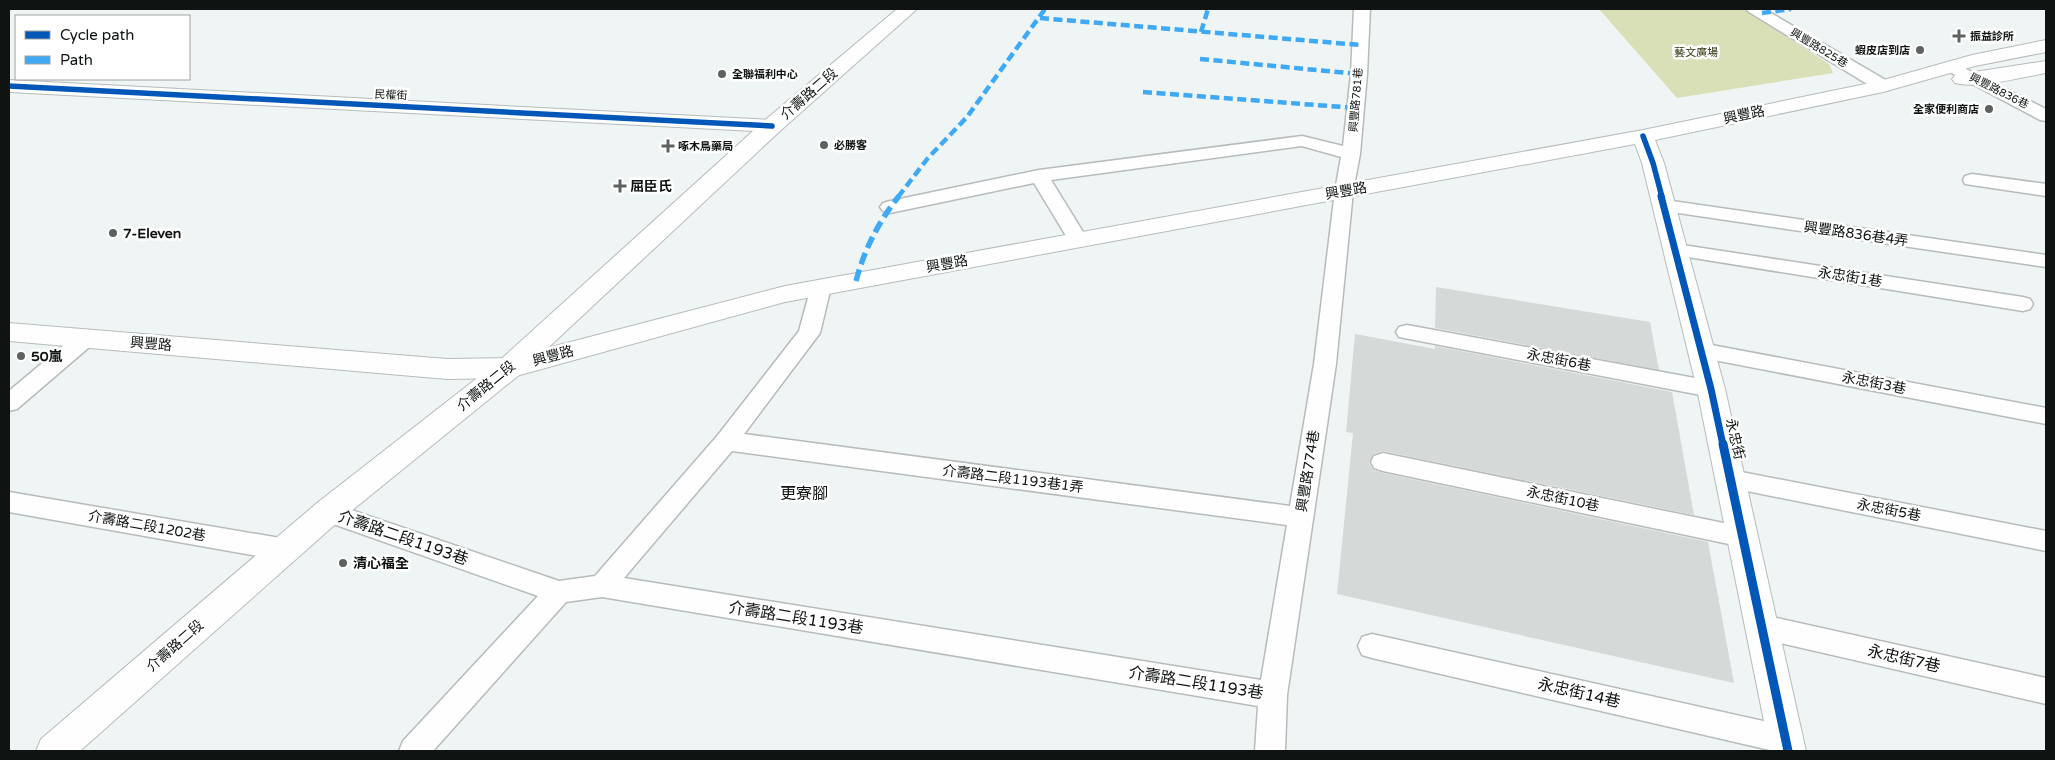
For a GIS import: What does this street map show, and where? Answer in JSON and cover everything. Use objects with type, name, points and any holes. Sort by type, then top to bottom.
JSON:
[{"type":"main road","name":"介壽路二段","points":[[54,751],[328,512],[509,368],[772,126],[908,9]]},
{"type":"main road","name":"興豐路","points":[[9,332],[447,369],[509,368],[785,294],[1643,136],[1883,86],[1952,67],[2046,46]]},
{"type":"main road","name":"興豐路","points":[[1883,86],[2002,75],[2046,67]]},
{"type":"main road","name":"民權街","points":[[9,86],[772,126]]},
{"type":"main road","name":"永忠街","points":[[1643,136],[1665,206],[1711,388],[1787,746]]},
{"type":"lane","name":"興豐路781巷","points":[[1344,191],[1351,154],[1359,74],[1362,9]]},
{"type":"lane","name":"興豐路825巷","points":[[1754,9],[1883,86]]},
{"type":"lane","name":"興豐路836巷","points":[[1952,67],[2046,116]]},
{"type":"lane","points":[[890,207],[1039,176],[1302,141],[1351,154]]},
{"type":"lane","points":[[1039,176],[1078,240]]},
{"type":"lane","points":[[1972,180],[2046,190]]},
{"type":"lane","name":"興豐路774巷","points":[[1270,751],[1273,695],[1325,364],[1344,191]]},
{"type":"lane","name":"興豐路836巷4弄","points":[[1665,206],[2046,261]]},
{"type":"lane","name":"永忠街1巷","points":[[1676,250],[2024,304]]},
{"type":"lane","points":[[602,586],[726,441],[809,333],[821,287]]},
{"type":"lane","name":"永忠街6巷","points":[[1407,332],[1711,388]]},
{"type":"lane","points":[[9,403],[86,338]]},
{"type":"lane","name":"永忠街3巷","points":[[1702,351],[2046,416]]},
{"type":"lane","name":"介壽路二段1193巷1弄","points":[[726,441],[1301,517]]},
{"type":"lane","name":"永忠街10巷","points":[[1384,462],[1743,537]]},
{"type":"lane","name":"永忠街5巷","points":[[1731,479],[2046,541]]},
{"type":"lane","name":"介壽路二段1202巷","points":[[9,502],[286,550]]},
{"type":"lane","name":"介壽路二段1193巷","points":[[328,512],[559,592],[602,586],[1273,695]]},
{"type":"lane","points":[[414,751],[559,592]]},
{"type":"lane","name":"永忠街7巷","points":[[1763,627],[2046,691]]},
{"type":"lane","name":"永忠街14巷","points":[[1372,646],[1787,746]]},
{"type":"green space","name":"藝文廣場","points":[[1599,9],[1744,9],[1829,64],[1833,73],[1677,98]]},
{"type":"building","points":[[1436,287],[1650,322],[1659,370],[1435,328]]},
{"type":"building","points":[[1355,334],[1435,349],[1435,346],[1672,392],[1694,515],[1383,451],[1373,454],[1369,463],[1373,470],[1383,473],[1708,542],[1734,683],[1337,594],[1353,433],[1346,432]]},
{"type":"marked path","points":[[856,281],[863,255],[890,207],[928,158],[967,117],[1045,9]]},
{"type":"marked path","points":[[1201,32],[1208,9]]},
{"type":"marked path","points":[[1762,13],[1791,9]]},
{"type":"marked path","points":[[1040,18],[1360,45]]},
{"type":"marked path","points":[[1200,59],[1359,74]]},
{"type":"marked path","points":[[1143,92],[1356,108]]},
{"type":"cycle path","points":[[9,86],[772,126]]},
{"type":"cycle path","points":[[1643,136],[1653,163],[1711,389],[1788,751]]},
{"type":"place","name":"振益診所","points":[[1959,36]]},
{"type":"place","name":"蝦皮店到店","points":[[1920,50]]},
{"type":"place","name":"全聯福利中心","points":[[722,74]]},
{"type":"place","name":"全家便利商店","points":[[1989,109]]},
{"type":"place","name":"必勝客","points":[[824,145]]},
{"type":"place","name":"啄木鳥藥局","points":[[668,146]]},
{"type":"place","name":"屈臣氏","points":[[620,186]]},
{"type":"place","name":"7-Eleven","points":[[113,233]]},
{"type":"place","name":"50嵐","points":[[21,356]]},
{"type":"place","name":"清心福全","points":[[343,563]]},
{"type":"district","name":"更寮腳","points":[[804,494]]}]
